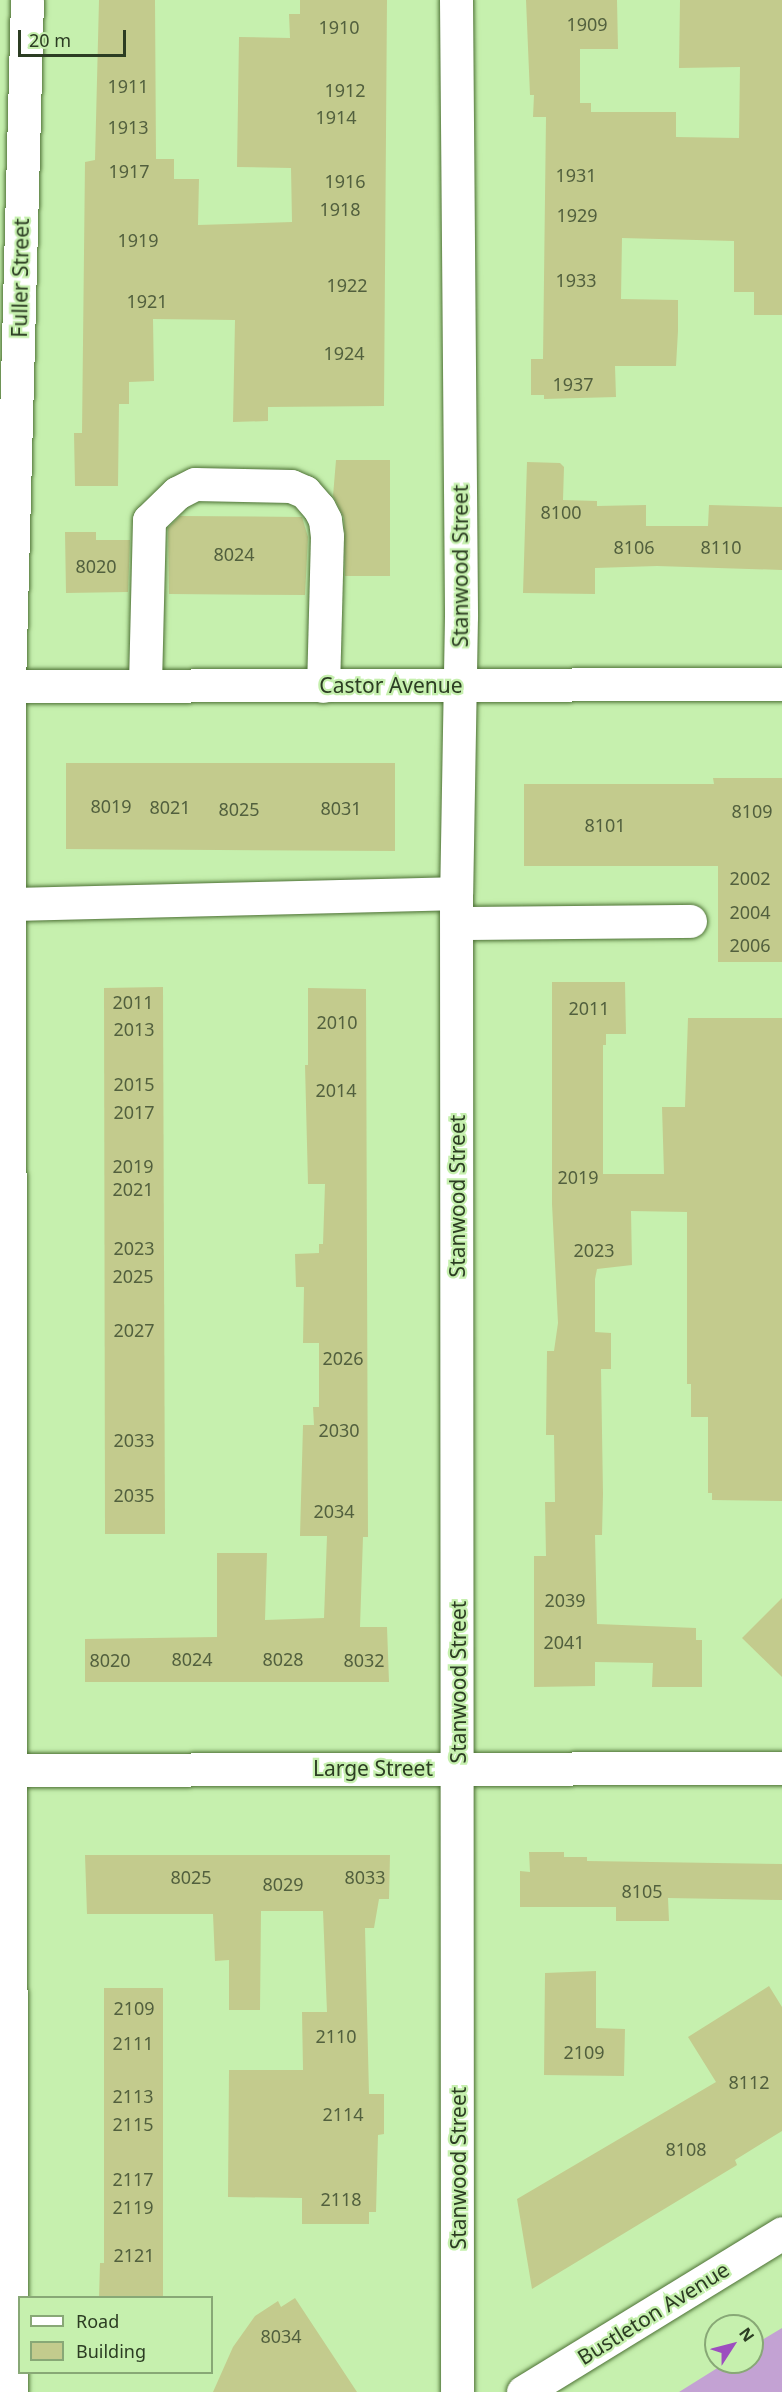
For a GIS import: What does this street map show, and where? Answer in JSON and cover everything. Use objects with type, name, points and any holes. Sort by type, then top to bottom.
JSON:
[{"type":"street","name":"Fuller Street","points":[[11,2392],[4,1222],[9,904],[5,686],[27,0]]},
{"type":"street","name":"Stanwood Street","points":[[456,0],[460,685],[457,908],[458,2392]]},
{"type":"street","points":[[145,684],[149,520],[177,493],[195,484],[291,486],[305,492],[319,508],[325,519],[327,536],[323,686]]},
{"type":"street","name":"Castor Avenue","points":[[5,686],[782,684]]},
{"type":"street","points":[[9,904],[457,908],[690,921]]},
{"type":"street","name":"Large Street","points":[[6,1770],[782,1768]]},
{"type":"street","name":"Bustleton Avenue","points":[[523,2392],[782,2233]]},
{"type":"shaded area","points":[[782,2328],[782,2392],[679,2392],[708,2374],[764,2374],[764,2339]]},
{"type":"building","points":[[99,0],[155,0],[156,159],[174,159],[174,179],[199,179],[198,225],[292,222],[291,168],[237,167],[239,37],[290,38],[289,14],[300,14],[300,0],[387,0],[384,406],[268,407],[268,421],[233,422],[235,320],[153,319],[154,381],[129,382],[129,404],[119,404],[118,486],[75,486],[74,433],[82,433],[85,162],[95,160]]},
{"type":"building","points":[[526,0],[617,0],[618,49],[580,49],[580,103],[591,103],[591,112],[676,112],[676,137],[739,138],[740,67],[679,68],[680,0],[782,0],[782,315],[754,315],[754,292],[734,292],[734,241],[622,238],[621,299],[678,300],[678,331],[676,366],[615,366],[616,397],[544,399],[544,395],[531,395],[531,359],[543,359],[546,117],[533,117],[534,95],[530,95]]},
{"type":"building","points":[[336,460],[390,460],[390,576],[345,576],[344,518],[333,496]]},
{"type":"building","points":[[527,462],[560,463],[564,467],[563,500],[597,501],[597,506],[646,505],[646,526],[708,526],[709,505],[782,507],[782,570],[657,566],[595,568],[595,594],[523,593]]},
{"type":"building","points":[[180,516],[302,517],[308,537],[305,595],[169,594],[168,528]]},
{"type":"building","points":[[65,532],[96,532],[96,540],[130,540],[128,592],[66,593]]},
{"type":"building","points":[[66,763],[395,763],[395,851],[66,849]]},
{"type":"building","points":[[713,778],[782,778],[782,962],[718,962],[718,866],[524,866],[524,784],[714,784]]},
{"type":"building","points":[[552,982],[625,982],[626,1034],[606,1034],[606,1045],[603,1045],[603,1174],[664,1174],[662,1107],[685,1107],[688,1018],[782,1018],[782,1501],[712,1500],[712,1493],[708,1493],[708,1417],[691,1417],[691,1384],[687,1384],[687,1212],[631,1211],[632,1265],[597,1269],[595,1279],[595,1332],[611,1333],[611,1369],[601,1369],[603,1494],[602,1535],[595,1535],[597,1624],[696,1628],[696,1640],[702,1640],[702,1687],[652,1687],[653,1663],[595,1662],[595,1686],[534,1687],[534,1556],[546,1556],[545,1502],[555,1502],[554,1435],[546,1435],[547,1351],[554,1351],[558,1323],[552,1204]]},
{"type":"building","points":[[163,987],[165,1534],[105,1534],[104,988]]},
{"type":"building","points":[[308,988],[366,989],[368,1537],[363,1537],[360,1627],[387,1627],[389,1682],[85,1682],[85,1639],[217,1637],[217,1553],[267,1553],[265,1620],[324,1618],[327,1536],[300,1536],[303,1425],[314,1425],[313,1407],[319,1407],[319,1343],[303,1343],[304,1287],[296,1287],[295,1254],[319,1253],[319,1244],[323,1244],[325,1184],[308,1184],[305,1065],[308,1065]]},
{"type":"building","points":[[782,1598],[782,1677],[742,1638]]},
{"type":"building","points":[[529,1852],[564,1852],[564,1857],[587,1857],[587,1861],[782,1864],[782,1900],[668,1898],[669,1921],[616,1921],[616,1907],[520,1907],[520,1871],[530,1872]]},
{"type":"building","points":[[85,1855],[390,1855],[389,1899],[379,1899],[374,1928],[365,1928],[369,2094],[384,2094],[384,2134],[378,2135],[376,2212],[369,2212],[369,2224],[302,2224],[302,2198],[228,2197],[229,2070],[303,2070],[302,2012],[327,2012],[323,1911],[261,1911],[260,2010],[229,2010],[229,1960],[215,1961],[213,1914],[87,1914]]},
{"type":"building","points":[[596,1971],[596,2028],[625,2029],[624,2076],[544,2075],[545,1973]]},
{"type":"building","points":[[769,1986],[782,2007],[782,2131],[735,2160],[737,2165],[532,2289],[517,2199],[716,2082],[688,2037]]},
{"type":"building","points":[[104,1988],[163,1988],[163,2296],[99,2296],[100,2263],[104,2263]]},
{"type":"building","points":[[295,2298],[357,2392],[213,2392],[233,2347],[255,2316],[278,2301],[281,2307]]}]
